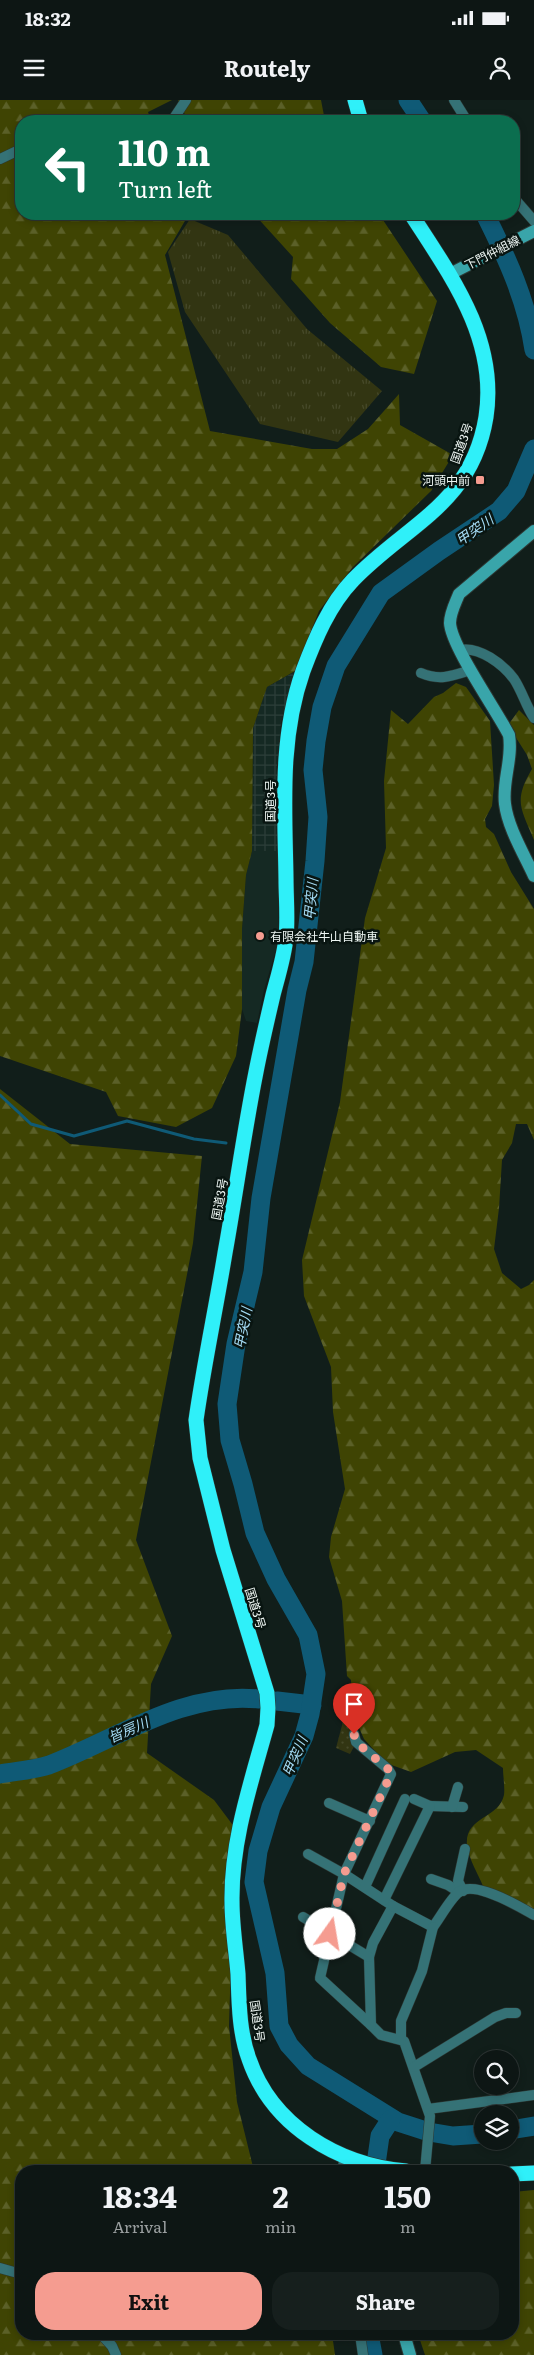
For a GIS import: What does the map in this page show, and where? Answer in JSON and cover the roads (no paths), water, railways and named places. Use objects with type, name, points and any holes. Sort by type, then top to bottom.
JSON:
[{"type":"highway","points":[[355,100],[359,115]]},
{"type":"highway","name":"国道3号","points":[[367,2165],[343,2164],[300,2131],[277,2108],[254,2073],[243,2038],[232,1913],[232,1883],[240,1825],[267,1725],[268,1708],[266,1693],[225,1558],[200,1458],[196,1420],[255,1075],[286,938],[285,761],[293,703],[315,641],[340,596],[377,558],[438,508],[455,490],[466,474],[478,448],[486,418],[488,377],[483,346],[472,315],[450,274],[415,220]]},
{"type":"highway","points":[[519,2174],[534,2173]]},
{"type":"street","points":[[176,115],[186,100]]},
{"type":"street","points":[[454,100],[463,115]]},
{"type":"street","points":[[0,159],[15,152]]},
{"type":"street","points":[[520,207],[534,228]]},
{"type":"street","name":"下門仲組線","points":[[450,274],[534,228]]},
{"type":"street","points":[[534,531],[460,594],[453,607],[450,625],[460,650],[509,735],[511,747],[505,790],[505,805],[508,818],[534,876]]},
{"type":"street","points":[[460,650],[469,648],[486,654],[513,678],[534,718]]},
{"type":"street","points":[[420,673],[434,678],[447,678],[471,670]]},
{"type":"street","points":[[354,1734],[356,1742],[388,1769],[391,1774],[344,1874],[320,1978],[381,2035],[404,2041],[429,2112],[426,2165]]},
{"type":"street","points":[[452,1807],[458,1787]]},
{"type":"street","points":[[365,1887],[409,1799],[430,1806],[463,1808]]},
{"type":"street","points":[[328,1803],[370,1821]]},
{"type":"street","points":[[384,1900],[430,1806]]},
{"type":"street","points":[[461,1891],[458,1881],[465,1850]]},
{"type":"street","points":[[308,1854],[344,1874],[393,1906],[433,1927]]},
{"type":"street","points":[[431,1879],[461,1891]]},
{"type":"street","points":[[401,2040],[401,2021],[422,1971],[433,1927],[461,1891],[470,1888],[490,1893],[534,1915]]},
{"type":"street","points":[[371,2025],[369,1957],[373,1943],[393,1906]]},
{"type":"street","points":[[303,1918],[369,1957]]},
{"type":"street","points":[[414,2067],[495,2017],[516,2012]]},
{"type":"street","points":[[429,2112],[534,2095]]},
{"type":"street","points":[[0,2268],[15,2272]]},
{"type":"street","points":[[106,2340],[116,2355]]},
{"type":"street","points":[[361,2340],[363,2355]]},
{"type":"street","points":[[406,2340],[410,2355]]},
{"type":"waterway","name":"甲突川","points":[[408,100],[418,115]]},
{"type":"waterway","name":"甲突川","points":[[488,220],[521,297],[534,350]]},
{"type":"waterway","name":"甲突川","points":[[474,2135],[453,2136],[429,2132],[398,2122],[308,2066],[289,2045],[279,2026],[275,1973],[254,1882],[258,1851],[271,1807],[304,1736],[310,1714],[316,1674],[308,1635],[276,1579],[255,1533],[230,1440],[227,1404],[236,1344],[253,1272],[261,1198],[297,990],[304,962],[318,817],[313,770],[322,707],[336,666],[381,593],[499,511],[516,491],[534,449]]},
{"type":"waterway","points":[[0,1095],[31,1124],[74,1136],[127,1121],[194,1139],[226,1143]]},
{"type":"waterway","name":"皆房川","points":[[0,1774],[49,1765],[151,1719],[204,1702],[231,1698],[259,1699]]},
{"type":"waterway","name":"皆房川","points":[[277,1701],[312,1705]]},
{"type":"waterway","points":[[376,2165],[380,2136],[391,2119]]},
{"type":"waterway","name":"甲突川","points":[[519,2128],[534,2126]]},
{"type":"waterway","points":[[370,2340],[373,2355]]},
{"type":"place","name":"河頭中前","points":[[480,480]]},
{"type":"place","name":"有限会社牛山自動車","points":[[260,936]]}]
